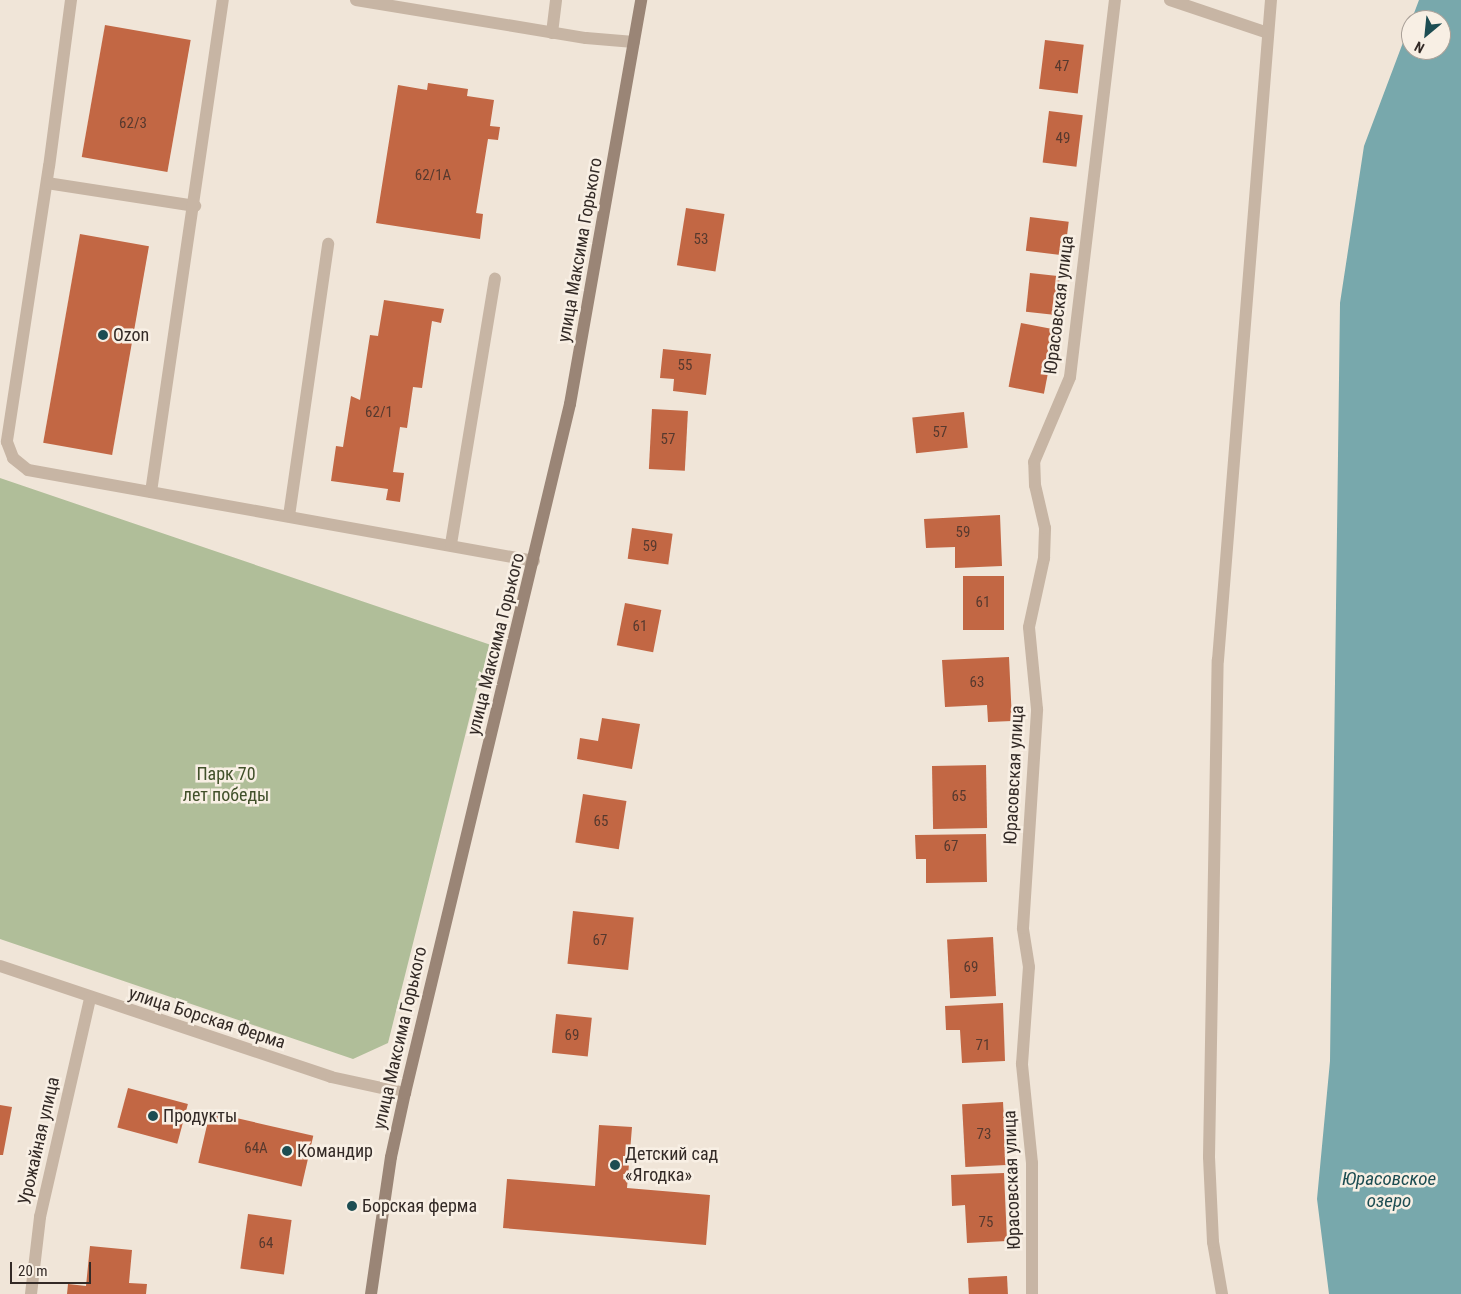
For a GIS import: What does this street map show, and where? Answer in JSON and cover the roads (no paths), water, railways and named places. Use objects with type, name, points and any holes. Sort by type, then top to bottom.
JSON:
[{"type":"street","points":[[71,0],[47,183],[6,442],[14,458],[28,470],[451,544],[534,561]]},
{"type":"street","points":[[151,492],[195,206],[223,0]]},
{"type":"street","points":[[356,0],[552,33],[634,42]]},
{"type":"street","points":[[552,33],[556,0]]},
{"type":"street","name":"улица Максима Горького","points":[[371,1294],[391,1157],[405,1093],[534,561],[570,404],[641,0]]},
{"type":"street","name":"Юрасовская улица","points":[[1032,1294],[1032,1163],[1022,1064],[1028,967],[1023,928],[1037,709],[1029,627],[1044,558],[1045,535],[1034,462],[1070,377],[1115,0]]},
{"type":"street","points":[[1170,0],[1268,33]]},
{"type":"street","points":[[1222,1294],[1214,1242],[1209,1157],[1218,660],[1271,0]]},
{"type":"street","points":[[47,183],[195,206]]},
{"type":"street","points":[[288,516],[328,244]]},
{"type":"street","points":[[451,544],[495,279]]},
{"type":"street","name":"улица Борская Ферма","points":[[0,966],[90,998],[331,1077],[405,1093]]},
{"type":"street","name":"Урожайная улица","points":[[30,1294],[40,1217],[90,998]]},
{"type":"water","name":"Юрасовское озеро","points":[[1419,0],[1461,0],[1461,1294],[1329,1294],[1317,1199],[1330,1061],[1340,303],[1364,146],[1401,48],[1401,60],[1451,60],[1451,10],[1415,10]]},
{"type":"place","name":"Ozon","points":[[103,335]]},
{"type":"place","name":"Продукты","points":[[153,1116]]},
{"type":"place","name":"Командир","points":[[287,1151]]},
{"type":"place","name":"Детский сад «Ягодка»","points":[[615,1165]]},
{"type":"place","name":"Борская ферма","points":[[352,1206]]},
{"type":"park label","name":"Парк 70 лет победы","points":[[226,785]]}]
